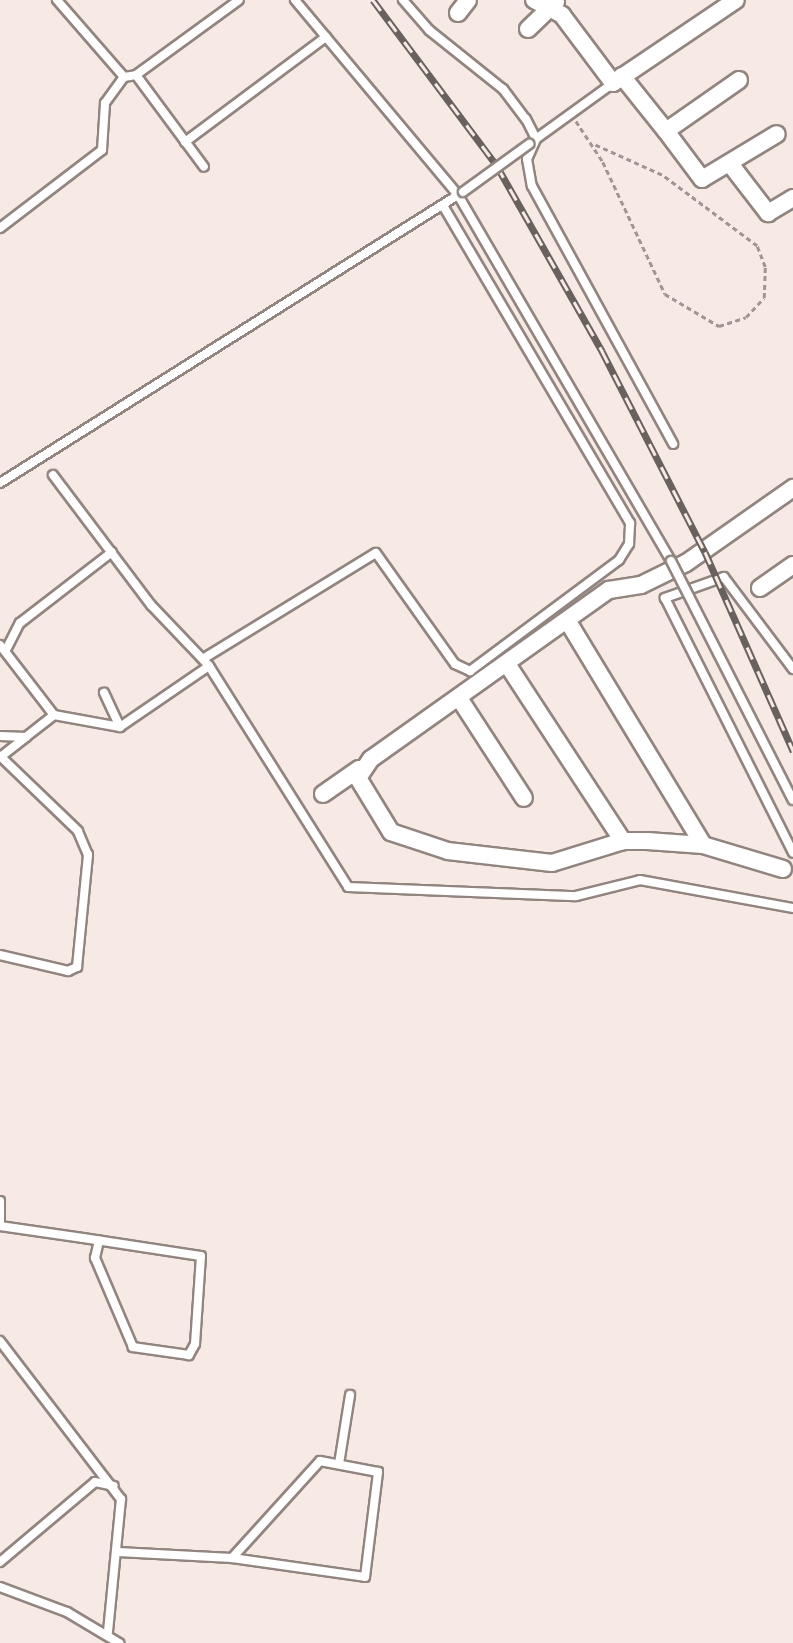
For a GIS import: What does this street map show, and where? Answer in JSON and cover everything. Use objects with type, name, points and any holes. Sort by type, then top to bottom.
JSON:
[{"type":"street","points":[[534,0],[554,4],[618,80],[666,131],[698,178],[731,165],[778,134]]},
{"type":"street","points":[[618,80],[736,0]]},
{"type":"street","points":[[528,30],[554,4]]},
{"type":"street","points":[[666,131],[739,80]]},
{"type":"street","points":[[731,165],[768,213],[793,198]]},
{"type":"street","points":[[323,794],[609,590],[641,585],[705,552],[793,488]]},
{"type":"street","points":[[760,588],[793,565]]},
{"type":"street","points":[[567,620],[703,845]]},
{"type":"street","points":[[507,664],[623,841]]},
{"type":"street","points":[[459,698],[524,798]]},
{"type":"street","points":[[359,769],[391,832],[419,844],[552,863],[623,841],[703,845],[783,869]]},
{"type":"lane","points":[[57,0],[124,76]]},
{"type":"lane","points":[[124,76],[136,75],[239,0]]},
{"type":"lane","points":[[295,0],[460,194],[671,561],[793,800]]},
{"type":"lane","points":[[403,0],[429,30],[503,89],[532,141],[527,159],[532,186],[609,316],[673,444]]},
{"type":"lane","points":[[186,142],[326,37]]},
{"type":"lane","points":[[136,75],[204,167]]},
{"type":"lane","points":[[0,228],[102,150],[105,103],[124,76]]},
{"type":"lane","points":[[0,470],[4,480],[443,205],[618,80]]},
{"type":"lane","points":[[111,552],[20,623],[4,647],[54,715],[120,727],[207,662],[376,553],[455,664],[470,671],[619,559],[629,544],[630,523],[443,205]]},
{"type":"lane","points":[[53,475],[151,605],[207,662],[348,887],[576,896],[640,880],[793,908]]},
{"type":"lane","points":[[793,669],[724,577],[665,598],[793,853]]},
{"type":"lane","points":[[104,693],[120,727]]},
{"type":"lane","points":[[0,955],[68,971],[76,967],[88,855],[78,831],[0,757],[54,715]]},
{"type":"lane","points":[[0,736],[26,737]]},
{"type":"lane","points":[[0,1201],[0,1225],[99,1240],[201,1256],[195,1345],[189,1355],[132,1347],[95,1258],[99,1240]]},
{"type":"lane","points":[[0,1341],[114,1486],[121,1499],[118,1552],[108,1632]]},
{"type":"lane","points":[[339,1464],[350,1395]]},
{"type":"lane","points":[[118,1552],[232,1558],[365,1577],[378,1472],[320,1461],[232,1558]]},
{"type":"lane","points":[[0,1562],[94,1482],[114,1486]]},
{"type":"lane","points":[[0,1587],[108,1632],[119,1643]]},
{"type":"path","points":[[569,113],[593,144],[665,294],[719,326],[746,317],[764,298],[765,267],[757,246],[662,175],[593,144]]},
{"type":"railway","points":[[373,0],[497,166],[602,351],[705,552],[793,751]]}]
